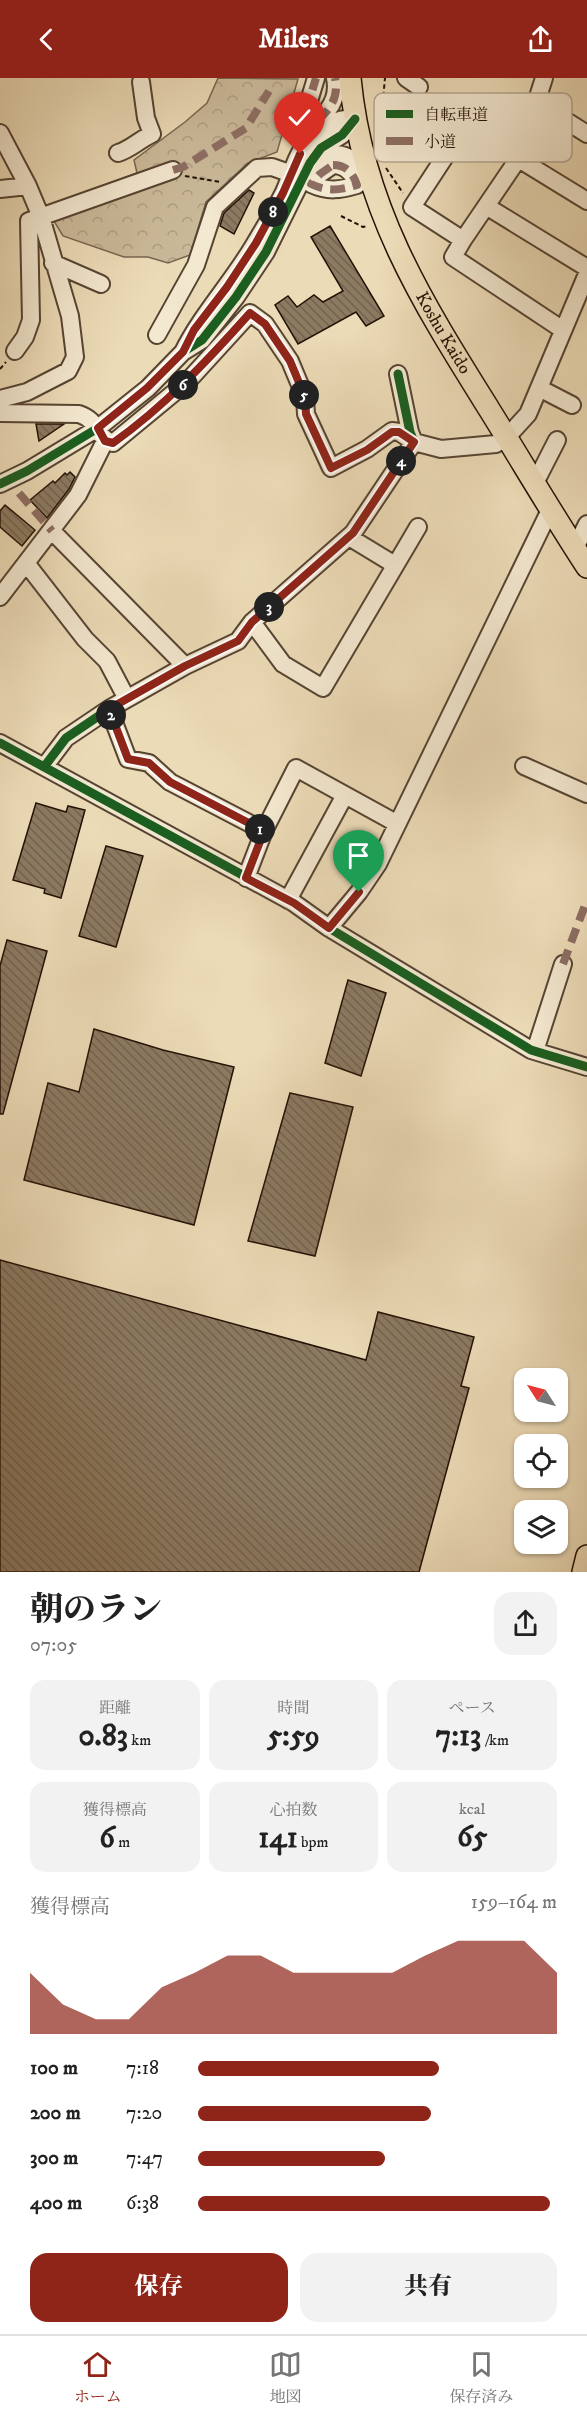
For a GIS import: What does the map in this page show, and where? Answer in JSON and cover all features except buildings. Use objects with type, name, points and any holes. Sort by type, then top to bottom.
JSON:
[{"type":"main road","name":"Koshu Kaido","points":[[350,78],[355,118],[376,170],[393,242],[414,287],[587,567]]},
{"type":"main road","points":[[583,1572],[587,1556]]},
{"type":"street","points":[[316,78],[299,134],[328,112],[333,104],[337,85],[335,78]]},
{"type":"street","points":[[539,93],[544,78]]},
{"type":"street","points":[[118,153],[129,150],[135,142],[152,134],[146,118],[144,79]]},
{"type":"street","points":[[0,484],[101,435],[183,352],[202,340],[236,297],[266,252],[310,163],[321,148],[342,135],[355,118]]},
{"type":"street","points":[[572,125],[587,134]]},
{"type":"street","points":[[0,133],[28,186],[41,217],[70,316],[75,357],[68,371],[27,392],[0,399]]},
{"type":"street","points":[[302,179],[312,165],[335,154],[348,155],[358,163],[376,170]]},
{"type":"street","points":[[441,162],[412,207],[463,240]]},
{"type":"street","points":[[510,162],[486,206],[453,257],[563,330]]},
{"type":"street","points":[[523,162],[587,201]]},
{"type":"street","points":[[158,335],[196,265],[215,207],[257,168],[272,167],[302,179]]},
{"type":"street","points":[[15,351],[25,337],[31,320],[29,221],[173,170]]},
{"type":"street","points":[[0,189],[28,186]]},
{"type":"street","points":[[486,206],[587,268]]},
{"type":"street","points":[[53,263],[101,284]]},
{"type":"street","points":[[0,413],[79,414],[90,418],[101,435],[113,443],[163,404],[206,362],[250,313],[265,324],[290,361],[305,397],[306,414],[331,468],[367,450],[392,432],[399,432],[414,442],[441,449],[496,444],[506,438],[528,414],[587,274]]},
{"type":"street","points":[[398,374],[414,442]]},
{"type":"street","points":[[539,388],[572,405]]},
{"type":"street","points":[[0,597],[78,495],[101,435]]},
{"type":"street","points":[[535,483],[557,440]]},
{"type":"street","points":[[44,767],[66,738],[109,709],[185,666],[238,641],[252,622],[349,537],[414,442]]},
{"type":"street","points":[[329,928],[359,892],[378,864],[550,510]]},
{"type":"street","points":[[574,548],[587,524]]},
{"type":"street","points":[[252,622],[283,664],[323,688],[418,527]]},
{"type":"street","points":[[52,531],[185,666]]},
{"type":"street","points":[[349,537],[395,565]]},
{"type":"street","points":[[26,563],[84,639],[107,661],[128,699]]},
{"type":"street","points":[[109,709],[128,759],[149,763],[170,782],[264,831]]},
{"type":"street","points":[[0,743],[288,900],[329,928],[535,1051],[587,1067]]},
{"type":"street","points":[[524,766],[587,794]]},
{"type":"street","points":[[246,878],[264,831],[296,768],[396,823]]},
{"type":"street","points":[[288,900],[345,795]]},
{"type":"street","points":[[535,1051],[563,963]]},
{"type":"path","points":[[384,93],[386,78]]},
{"type":"path","points":[[173,170],[182,176],[238,184]]},
{"type":"path","points":[[376,170],[412,207]]},
{"type":"path","points":[[341,216],[363,227],[371,225]]},
{"type":"green space","points":[[218,78],[298,79],[277,152],[248,163],[206,202],[190,255],[168,263],[148,257],[124,257],[63,236],[46,208],[137,173],[134,160],[207,103]]},
{"type":"marked path","points":[[299,134],[316,78]]},
{"type":"marked path","points":[[299,134],[321,118],[332,104],[335,97],[335,78]]},
{"type":"marked path","points":[[173,170],[183,167],[246,128],[269,91]]},
{"type":"marked path","points":[[333,165],[342,166],[348,170],[357,185],[334,189],[311,184],[333,165]]},
{"type":"marked path","points":[[19,493],[52,531]]},
{"type":"marked path","points":[[563,964],[587,900]]},
{"type":"cycle path","points":[[0,484],[27,471],[98,428],[148,388],[183,352],[202,340],[236,297],[266,252],[310,163],[321,148],[342,135],[355,119]]},
{"type":"cycle path","points":[[44,767],[66,738],[109,709],[185,666],[238,641],[252,622],[353,533],[414,442],[398,374]]},
{"type":"cycle path","points":[[0,743],[294,903],[329,928],[531,1050],[587,1067]]},
{"type":"route","points":[[300,154],[283,193],[256,243],[227,287],[194,330],[183,352],[147,388],[98,428],[105,441],[113,443],[128,433],[187,382],[250,313],[265,324],[290,361],[305,397],[306,414],[331,468],[367,450],[375,442],[392,432],[399,432],[414,442],[353,533],[252,622],[238,641],[185,666],[109,709],[128,759],[149,763],[170,782],[264,831],[246,878],[294,903],[329,928],[359,892]]}]
